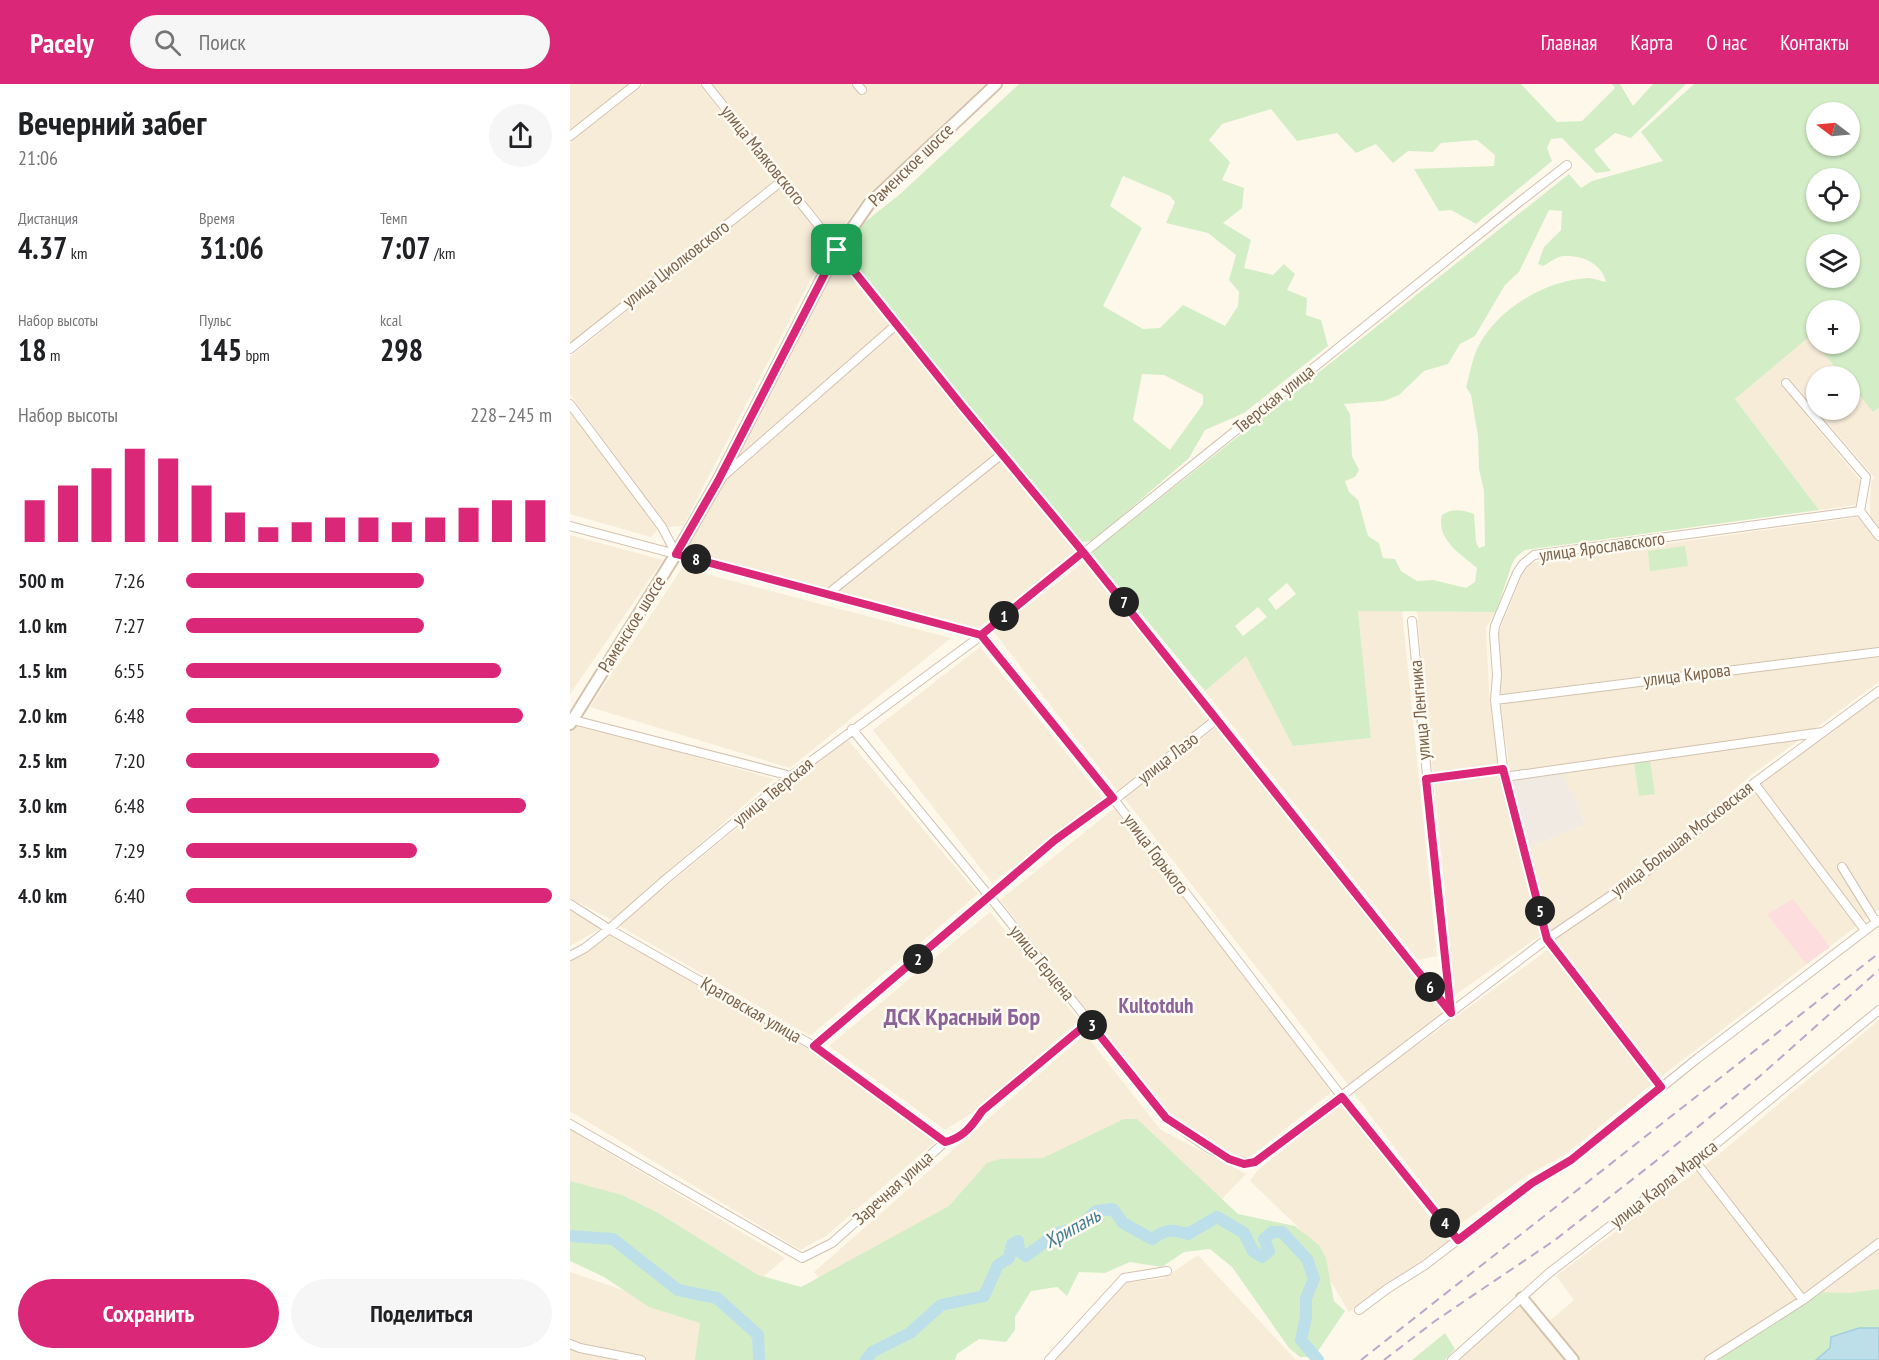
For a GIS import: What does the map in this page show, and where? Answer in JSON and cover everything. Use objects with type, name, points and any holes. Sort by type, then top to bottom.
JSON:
[{"type":"main road","name":"Раменское шоссе","points":[[571,721],[676,554],[718,481],[837,250],[869,204],[996,84]]},
{"type":"main road","points":[[1522,1298],[1573,1360]]},
{"type":"street","points":[[570,136],[636,84]]},
{"type":"street","name":"улица Маяковского","points":[[706,84],[1451,1013]]},
{"type":"street","name":"Тверская улица","points":[[981,635],[1567,165]]},
{"type":"street","name":"улица Циолковского","points":[[570,349],[783,180]]},
{"type":"street","points":[[718,481],[897,324]]},
{"type":"street","points":[[1786,383],[1866,477],[1860,511],[1879,536]]},
{"type":"street","points":[[570,404],[662,527],[676,554]]},
{"type":"street","points":[[829,593],[1002,454]]},
{"type":"street","name":"улица Ярославского","points":[[1661,1087],[1547,939],[1504,773],[1495,700],[1497,675],[1495,626],[1517,573],[1523,564],[1534,555],[1860,511]]},
{"type":"street","points":[[570,526],[981,635]]},
{"type":"street","name":"улица Ленгника","points":[[1412,621],[1451,1013]]},
{"type":"street","name":"улица Тверская","points":[[570,956],[585,948],[609,929],[791,776],[981,635]]},
{"type":"street","name":"улица Горького","points":[[981,635],[1113,798],[1342,1097],[1458,1240]]},
{"type":"street","name":"улица Кирова","points":[[1495,700],[1556,690],[1879,652]]},
{"type":"street","name":"улица Большая Московская","points":[[1342,1097],[1547,939],[1647,872],[1754,783],[1879,691]]},
{"type":"street","name":"улица Лазо","points":[[814,1046],[1055,840],[1113,798],[1118,797],[1217,719]]},
{"type":"street","points":[[571,721],[791,776]]},
{"type":"street","name":"улица Герцена","points":[[852,729],[990,897],[1166,1118],[1229,1159],[1244,1164],[1255,1162],[1342,1097]]},
{"type":"street","points":[[1426,779],[1504,773],[1824,732]]},
{"type":"street","points":[[1754,783],[1865,930]]},
{"type":"street","points":[[1359,1310],[1458,1240],[1532,1183],[1571,1160],[1661,1087],[1877,921],[1842,867]]},
{"type":"street","name":"Кратовская улица","points":[[570,904],[609,929],[814,1046],[945,1142]]},
{"type":"street","name":"улица Карла Маркса","points":[[1452,1360],[1549,1273],[1695,1161],[1879,1010]]},
{"type":"street","name":"Заречная улица","points":[[570,1124],[802,1258],[832,1243],[945,1142],[956,1139],[970,1128],[982,1111],[1089,1022]]},
{"type":"street","points":[[1695,1161],[1803,1300]]},
{"type":"street","points":[[1709,1360],[1803,1300],[1879,1243]]},
{"type":"street","points":[[1049,1360],[1124,1278],[1167,1271]]},
{"type":"street","points":[[570,1344],[641,1360]]},
{"type":"shaded area","points":[[570,84],[631,84],[570,132]]},
{"type":"shaded area","points":[[645,84],[700,84],[773,181],[570,347],[570,142]]},
{"type":"shaded area","points":[[712,84],[985,84],[861,202],[835,238]]},
{"type":"shaded area","points":[[782,186],[828,246],[683,526],[667,527],[570,394],[570,357]]},
{"type":"shaded area","points":[[838,256],[1077,551],[977,629],[690,553],[688,546]]},
{"type":"shaded area","points":[[1806,340],[1806,354],[1824,354],[1834,366],[1806,366],[1806,398],[1787,376],[1780,383],[1806,415],[1806,420],[1810,420],[1862,483],[1855,505],[1819,510],[1735,399]]},
{"type":"shaded area","points":[[1860,396],[1873,412],[1879,408],[1879,529],[1870,518],[1871,481],[1875,478],[1825,420],[1860,420]]},
{"type":"shaded area","points":[[570,410],[658,529],[651,537],[570,514]]},
{"type":"shaded area","points":[[1859,517],[1879,542],[1879,648],[1501,694],[1498,635],[1523,572],[1528,565],[1535,562]]},
{"type":"shaded area","points":[[570,535],[663,560],[570,694]]},
{"type":"shaded area","points":[[1085,561],[1208,720],[1117,791],[994,632]]},
{"type":"shaded area","points":[[682,568],[951,638],[790,768],[590,707]]},
{"type":"shaded area","points":[[1358,611],[1402,611],[1437,956],[1418,960],[1205,691],[1246,655],[1293,746],[1371,738]]},
{"type":"shaded area","points":[[1417,611],[1496,612],[1486,627],[1489,692],[1500,778],[1541,935],[1455,995]]},
{"type":"shaded area","points":[[980,647],[1103,798],[992,883],[873,730]]},
{"type":"shaded area","points":[[1879,657],[1879,682],[1750,776],[1645,869],[1550,932],[1529,847],[1586,824],[1562,773],[1511,780],[1500,702]]},
{"type":"shaded area","points":[[1879,697],[1879,909],[1862,922],[1758,784]]},
{"type":"shaded area","points":[[576,723],[774,779],[612,920],[570,898],[570,731]]},
{"type":"shaded area","points":[[1216,727],[1445,1012],[1349,1086],[1124,798]]},
{"type":"shaded area","points":[[847,739],[978,894],[810,1036],[618,925]]},
{"type":"shaded area","points":[[1562,773],[1586,824],[1529,847],[1511,780]]},
{"type":"shaded area","points":[[1754,787],[1858,925],[1658,1079],[1553,939],[1650,874]]},
{"type":"shaded area","points":[[1115,808],[1334,1090],[1249,1158],[1242,1159],[1182,1125],[1165,1109],[1000,900]]},
{"type":"shaded area","points":[[1793,899],[1830,947],[1806,964],[1767,914]]},
{"type":"shaded area","points":[[570,909],[605,926],[570,946]]},
{"type":"shaded area","points":[[990,912],[1079,1020],[981,1107],[945,1130],[829,1046]]},
{"type":"shaded area","points":[[613,929],[810,1047],[935,1142],[826,1236],[800,1250],[570,1111],[570,961]]},
{"type":"shaded area","points":[[1550,948],[1653,1083],[1565,1155],[1526,1176],[1455,1228],[1353,1092]]},
{"type":"shaded area","points":[[1879,1020],[1879,1289],[1848,1293],[1763,1323],[1702,1360],[1578,1360],[1547,1323],[1574,1300],[1556,1276],[1713,1159]]},
{"type":"shaded area","points":[[1085,1034],[1161,1130],[1246,1174],[1218,1203],[864,1328],[814,1272]]},
{"type":"shaded area","points":[[1340,1103],[1449,1241],[1349,1312],[1299,1228],[1250,1181],[1257,1171]]},
{"type":"shaded area","points":[[570,1130],[785,1258],[754,1285],[570,1185]]},
{"type":"shaded area","points":[[1198,1255],[1296,1360],[1055,1360],[1124,1283],[1164,1278]]},
{"type":"shaded area","points":[[570,1272],[705,1318],[697,1360],[570,1360]]},
{"type":"shaded area","points":[[1521,1302],[1569,1360],[1454,1360]]},
{"type":"green space","points":[[1019,84],[1521,84],[1557,122],[1582,121],[1615,88],[1612,84],[1620,84],[1633,106],[1653,84],[1686,84],[1631,138],[1615,133],[1594,150],[1611,171],[1596,173],[1562,138],[1551,139],[1547,148],[1552,161],[1476,224],[1451,210],[1439,211],[1414,169],[1494,166],[1495,155],[1477,140],[1441,143],[1433,152],[1408,151],[1393,163],[1376,144],[1356,153],[1337,133],[1297,141],[1271,109],[1222,124],[1209,140],[1230,162],[1222,180],[1244,188],[1242,208],[1223,223],[1251,240],[1244,268],[1273,275],[1284,264],[1295,274],[1287,290],[1307,298],[1306,315],[1321,320],[1328,346],[1244,413],[1205,430],[1189,458],[1093,541],[1079,542],[842,249],[860,226],[900,194]],"holes":[[[1123,176],[1170,196],[1175,202],[1166,223],[1208,233],[1236,255],[1229,280],[1239,292],[1238,306],[1225,326],[1183,305],[1160,328],[1143,329],[1103,306],[1142,228],[1110,206]],[[1142,374],[1164,375],[1203,395],[1203,404],[1170,450],[1133,420]]]},
{"type":"green space","points":[[1694,84],[1879,84],[1879,408],[1873,412],[1860,396],[1860,366],[1834,366],[1824,354],[1860,354],[1860,300],[1806,300],[1806,340],[1735,399],[1819,510],[1525,550],[1516,557],[1512,564],[1496,612],[1358,611],[1371,738],[1293,746],[1246,656],[1205,691],[1091,553],[1569,174],[1581,188],[1592,181],[1663,161],[1641,132]],"holes":[[[1549,210],[1562,211],[1561,230],[1544,247],[1538,264],[1543,266],[1561,256],[1578,257],[1596,266],[1606,282],[1590,278],[1556,284],[1524,299],[1497,320],[1486,333],[1476,352],[1466,387],[1471,395],[1478,436],[1479,469],[1484,491],[1485,546],[1479,548],[1476,542],[1474,514],[1450,511],[1442,515],[1441,524],[1451,546],[1477,568],[1475,582],[1466,588],[1433,580],[1417,581],[1401,571],[1395,559],[1383,558],[1379,543],[1368,536],[1358,500],[1349,492],[1345,481],[1355,477],[1359,470],[1352,456],[1350,414],[1344,404],[1384,401],[1399,395],[1424,371],[1448,364],[1460,344],[1475,336],[1505,285],[1519,272]],[[1287,583],[1296,594],[1276,610],[1268,599]],[[1258,607],[1267,617],[1243,636],[1235,626]]]},
{"type":"green space","points":[[1685,546],[1688,566],[1650,571],[1648,551]]},
{"type":"green space","points":[[1650,761],[1655,794],[1639,796],[1634,763]]},
{"type":"green space","points":[[1124,1119],[1137,1119],[1238,1214],[1295,1226],[1319,1245],[1326,1258],[1334,1301],[1345,1311],[1314,1357],[1300,1357],[1289,1348],[1232,1267],[1210,1249],[1184,1252],[1162,1267],[1130,1262],[1105,1273],[1079,1272],[1067,1296],[1057,1287],[1031,1291],[1015,1317],[1015,1330],[1006,1342],[979,1339],[957,1354],[955,1360],[695,1360],[700,1323],[649,1307],[604,1277],[570,1261],[570,1181],[622,1195],[658,1213],[758,1275],[801,1287],[949,1206],[987,1163],[1000,1159],[1043,1158]]},
{"type":"green space","points":[[1879,1289],[1879,1328],[1859,1328],[1816,1360],[1702,1360],[1763,1323],[1807,1292],[1848,1293]]},
{"type":"green space","points":[[1445,1333],[1455,1349],[1445,1360],[1412,1360]]},
{"type":"water","points":[[1859,1328],[1879,1328],[1879,1360],[1816,1360],[1830,1348],[1831,1337]]},
{"type":"waterway","name":"Хрипань","points":[[866,1360],[872,1352],[910,1333],[941,1305],[984,1296],[998,1265],[1009,1258],[1012,1244],[1018,1241],[1019,1251],[1026,1256],[1057,1233],[1078,1228],[1096,1211],[1113,1209],[1123,1223],[1152,1239],[1169,1231],[1188,1234],[1217,1217],[1244,1233],[1253,1251],[1262,1257],[1269,1251],[1264,1239],[1272,1232],[1282,1232],[1307,1259],[1314,1279],[1306,1298],[1306,1317],[1301,1340],[1318,1360]]},
{"type":"waterway","name":"Хрипань","points":[[570,1236],[613,1239],[678,1290],[717,1298],[758,1335],[759,1360]]},
{"type":"railway","points":[[1361,1360],[1879,953]]},
{"type":"railway","points":[[1384,1360],[1435,1321],[1555,1240],[1661,1157],[1760,1076],[1879,970]]},
{"type":"district","name":"Kultotduh","points":[[1156,1006]]},
{"type":"district","name":"ДСК Красный Бор","points":[[962,1017]]},
{"type":"route","points":[[837,250],[718,481],[676,554],[981,635],[1032,593],[1083,552],[1451,1013],[1426,779],[1503,769],[1547,939],[1661,1087],[1571,1160],[1532,1183],[1458,1240],[1342,1097],[1255,1162],[1244,1164],[1229,1159],[1166,1118],[1089,1022],[982,1111],[970,1128],[956,1139],[945,1142],[814,1046],[1055,840],[1113,798],[981,635],[1083,552],[837,250]]}]
